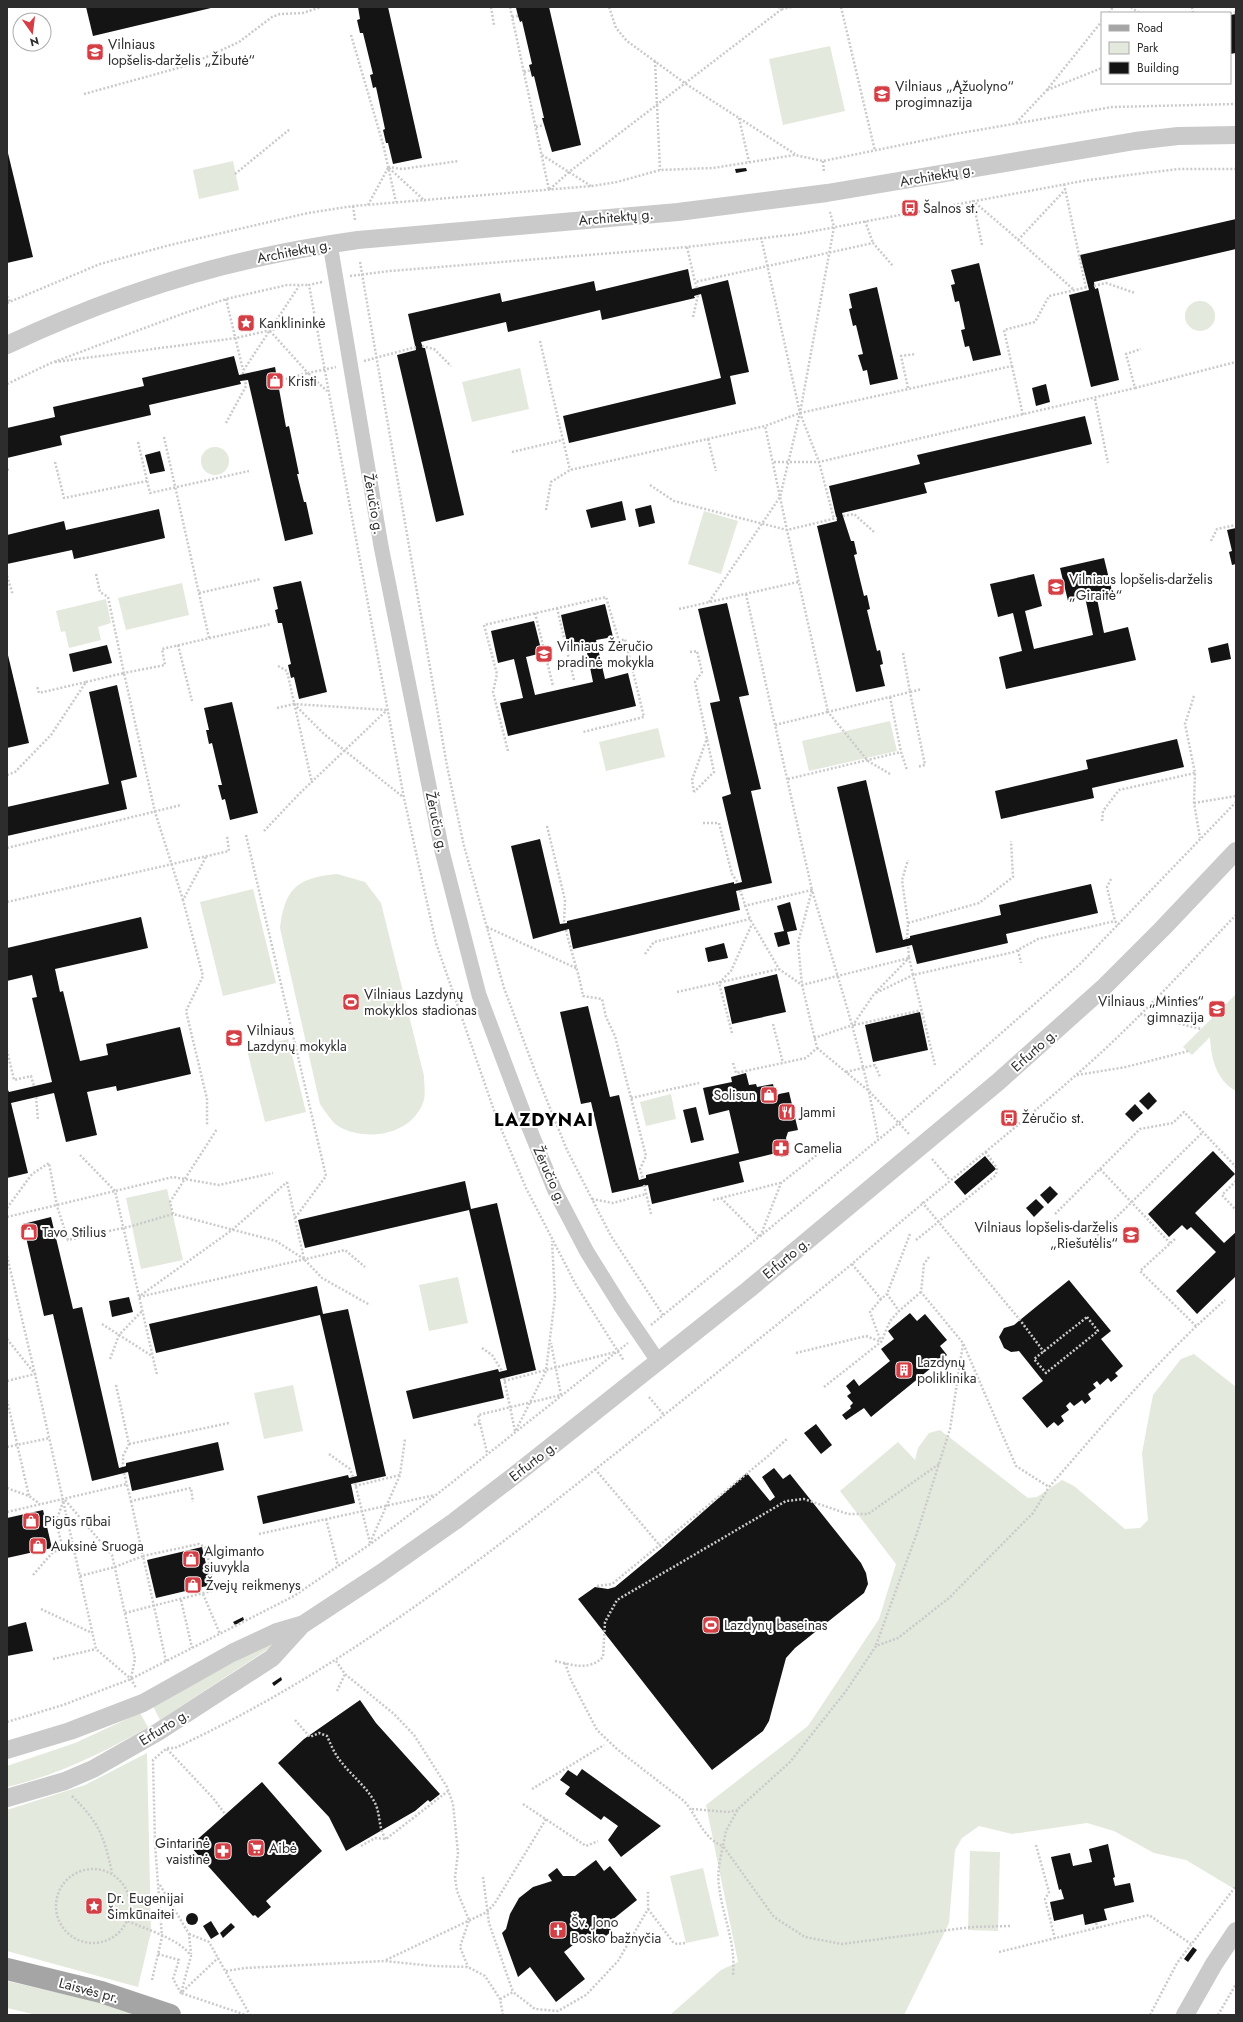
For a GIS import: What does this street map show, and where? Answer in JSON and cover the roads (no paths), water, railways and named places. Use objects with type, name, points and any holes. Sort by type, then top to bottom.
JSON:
[{"type":"main road","name":"Laisvės pr.","points":[[7,1969],[101,1992],[170,2015]]},
{"type":"street","name":"Architektų g.","points":[[7,345],[112,300],[181,278],[253,259],[330,244],[365,239],[678,212],[827,193],[1135,141],[1178,136],[1236,135]]},
{"type":"street","name":"Žėručio g.","points":[[330,244],[381,546],[442,851],[479,995],[528,1125],[555,1191],[588,1252],[658,1361]]},
{"type":"street","name":"Erfurto g.","points":[[7,1798],[59,1783],[93,1769],[158,1732],[272,1658],[302,1625],[455,1522],[748,1290],[998,1082],[1103,988],[1163,928],[1236,851]]},
{"type":"street","name":"Erfurto g.","points":[[7,1750],[70,1731],[143,1703],[232,1653],[277,1632],[302,1625]]},
{"type":"street","points":[[1185,2015],[1214,1964],[1236,1931]]},
{"type":"place","name":"Vilniaus lopšelis-darželis „Žibutė“","points":[[95,52]]},
{"type":"place","name":"Vilniaus „Ąžuolyno“ progimnazija","points":[[882,94]]},
{"type":"place","name":"Šalnos st.","points":[[910,208]]},
{"type":"place","name":"Kanklininkė","points":[[246,323]]},
{"type":"place","name":"Kristi","points":[[275,381]]},
{"type":"place","name":"Vilniaus lopšelis-darželis „Giraitė“","points":[[1056,587]]},
{"type":"place","name":"Vilniaus Žėručio pradinė mokykla","points":[[544,654]]},
{"type":"place","name":"Vilniaus Lazdynų mokyklos stadionas","points":[[351,1002]]},
{"type":"place","name":"Vilniaus „Minties“ gimnazija","points":[[1217,1009]]},
{"type":"place","name":"Vilniaus Lazdynų mokykla","points":[[234,1038]]},
{"type":"place","name":"Solisun","points":[[769,1095]]},
{"type":"place","name":"Jammi","points":[[787,1112]]},
{"type":"place","name":"Žėručio st.","points":[[1009,1118]]},
{"type":"place","name":"Camelia","points":[[781,1148]]},
{"type":"place","name":"Tavo Stilius","points":[[29,1232]]},
{"type":"place","name":"Vilniaus lopšelis-darželis „Riešutėlis“","points":[[1131,1235]]},
{"type":"place","name":"Lazdynų poliklinika","points":[[904,1370]]},
{"type":"place","name":"Pigūs rūbai","points":[[31,1521]]},
{"type":"place","name":"Auksinė Sruoga","points":[[38,1546]]},
{"type":"place","name":"Algimanto siuvykla","points":[[191,1559]]},
{"type":"place","name":"Žvejų reikmenys","points":[[193,1585]]},
{"type":"place","name":"Lazdynų baseinas","points":[[711,1625]]},
{"type":"place","name":"Aibė","points":[[256,1848]]},
{"type":"place","name":"Gintarinė vaistinė","points":[[223,1851]]},
{"type":"place","name":"Dr. Eugenijai Šimkūnaitei","points":[[94,1906]]},
{"type":"place","name":"Šv. Jono Bosko bažnyčia","points":[[558,1930]]},
{"type":"district","name":"LAZDYNAI","points":[[544,1120]]}]
